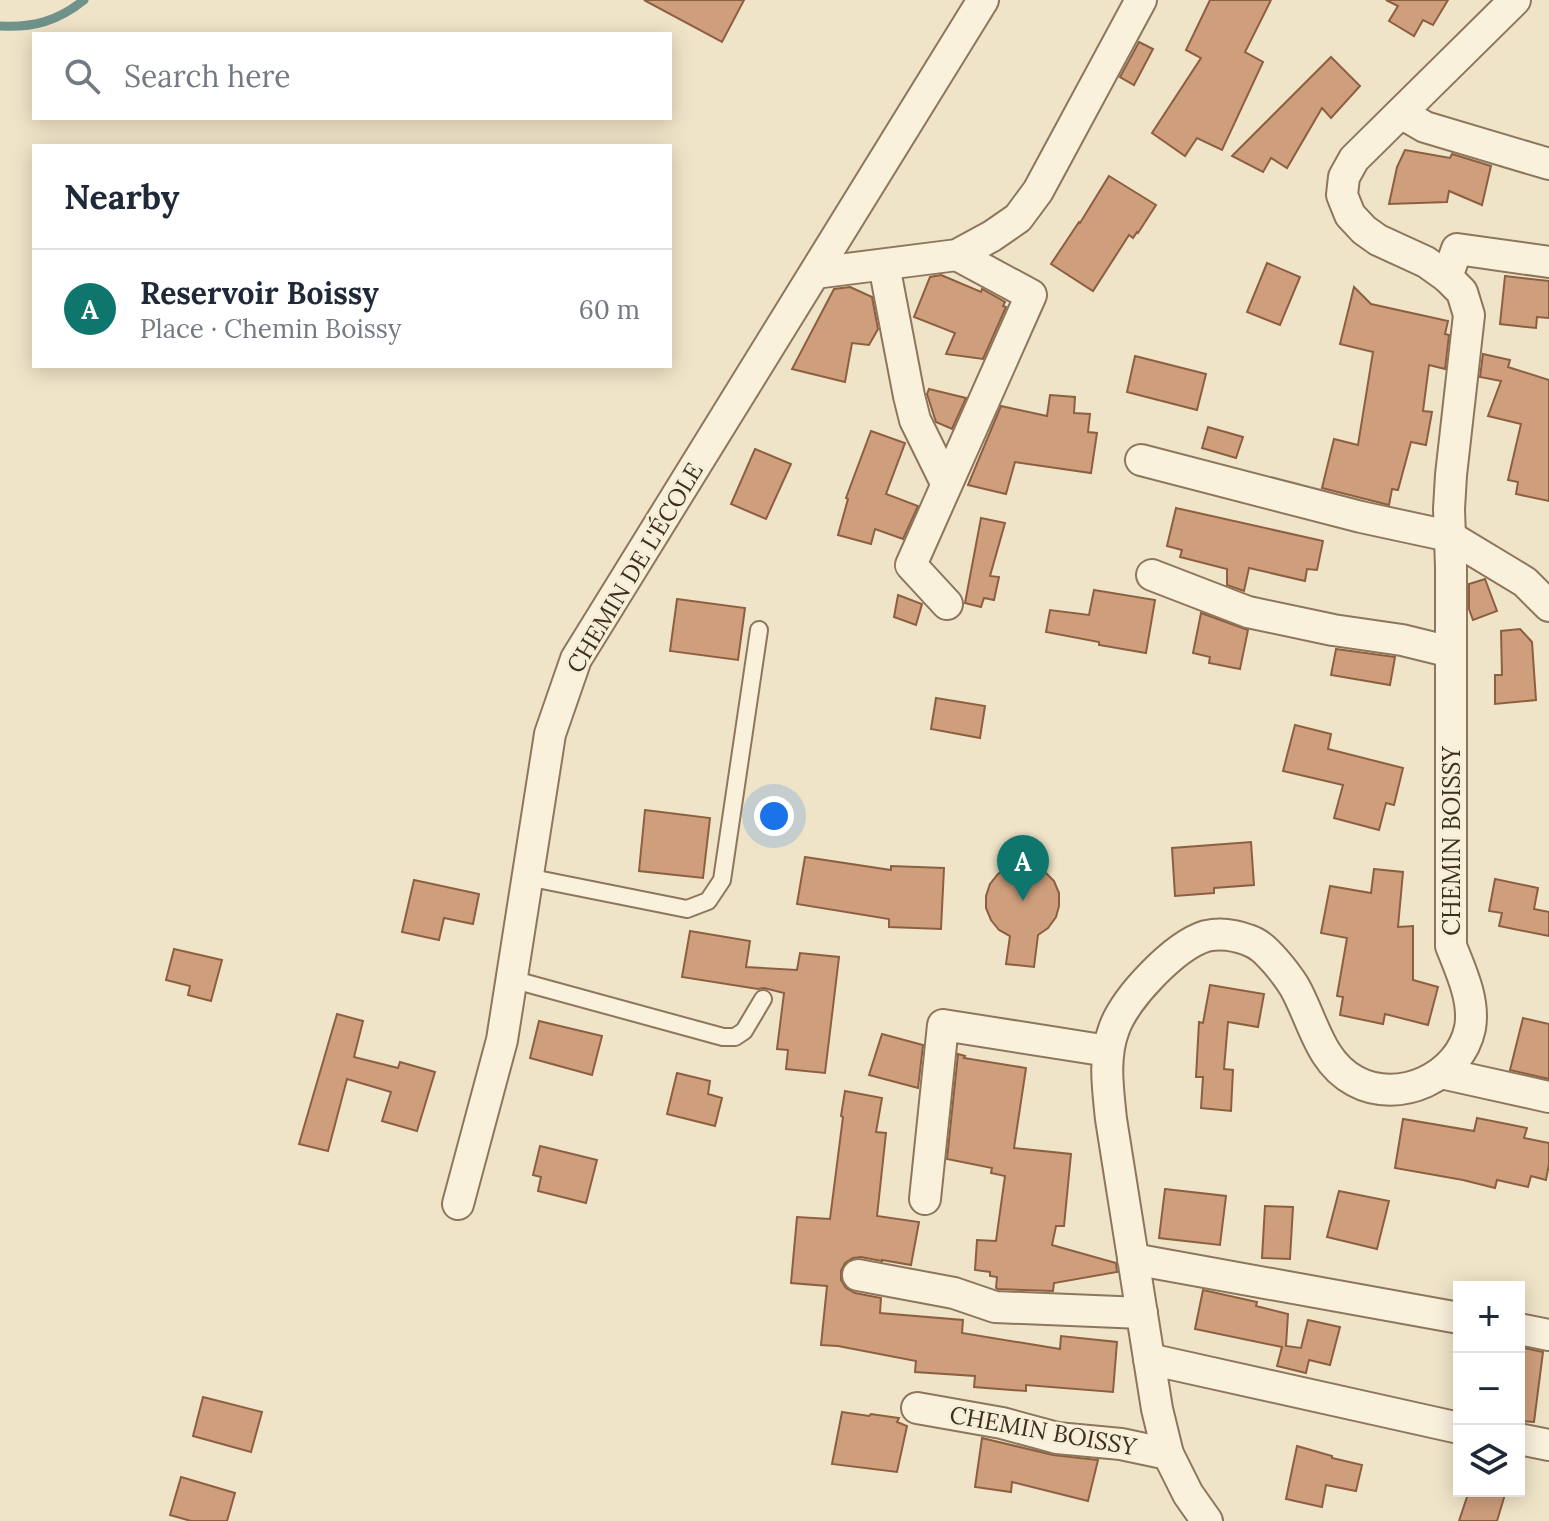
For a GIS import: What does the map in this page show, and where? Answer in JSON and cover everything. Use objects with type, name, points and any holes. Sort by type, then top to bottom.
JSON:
[{"type":"street","name":"CHEMIN DE L'ÉCOLE","points":[[458,1204],[502,1040],[550,734],[576,659],[983,0]]},
{"type":"street","points":[[815,273],[957,255],[1018,218],[1032,200],[1141,0]]},
{"type":"street","name":"CHEMIN BOISSY","points":[[1207,1521],[1188,1494],[1168,1454],[1157,1409],[1111,1119],[1108,1051],[1114,1028],[1141,985],[1187,946],[1218,934],[1233,935],[1262,947],[1294,986],[1323,1049],[1336,1068],[1356,1082],[1381,1090],[1416,1087],[1441,1073],[1462,1052],[1470,1027],[1470,1002],[1451,946],[1449,536],[1451,475],[1469,315],[1462,292],[1447,277],[1426,262],[1371,235],[1350,215],[1342,195],[1344,177],[1354,159],[1515,0]]},
{"type":"street","points":[[1401,113],[1425,127],[1549,164]]},
{"type":"street","points":[[1447,277],[1457,249],[1549,262]]},
{"type":"street","points":[[947,604],[911,565],[1031,295],[957,255]]},
{"type":"street","points":[[884,265],[915,420],[946,483]]},
{"type":"street","points":[[1141,460],[1361,517],[1449,536],[1525,582],[1549,606]]},
{"type":"street","points":[[1152,575],[1248,612],[1451,652]]},
{"type":"street","points":[[925,1199],[943,1025],[1108,1051]]},
{"type":"street","points":[[1441,1073],[1549,1097]]},
{"type":"street","points":[[1133,1259],[1453,1317]]},
{"type":"street","points":[[858,1275],[954,1293],[995,1307],[1142,1313]]},
{"type":"street","points":[[1525,1330],[1549,1335]]},
{"type":"street","points":[[1149,1359],[1453,1427]]},
{"type":"street","name":"CHEMIN BOISSY","points":[[917,1408],[1002,1423],[1057,1438],[1121,1444],[1168,1454]]},
{"type":"street","points":[[1525,1440],[1549,1445]]},
{"type":"lane","points":[[527,877],[687,909],[708,901],[722,880],[759,630]]},
{"type":"lane","points":[[511,979],[723,1037],[735,1037],[744,1031],[763,999]]},
{"type":"building","points":[[644,0],[744,0],[722,42]]},
{"type":"building","points":[[1210,0],[1271,0],[1245,52],[1263,62],[1222,150],[1197,138],[1185,156],[1152,133],[1201,58],[1186,50]]},
{"type":"building","points":[[1386,0],[1448,0],[1433,25],[1423,20],[1414,36],[1389,21],[1398,6]]},
{"type":"building","points":[[1139,42],[1153,49],[1134,85],[1120,77]]},
{"type":"building","points":[[1331,57],[1360,86],[1331,118],[1322,108],[1287,168],[1271,158],[1263,172],[1232,156]]},
{"type":"building","points":[[1405,150],[1450,158],[1452,154],[1491,166],[1482,205],[1449,191],[1447,202],[1389,204],[1397,167]]},
{"type":"building","points":[[1109,176],[1156,205],[1138,233],[1133,238],[1129,235],[1093,291],[1051,264]]},
{"type":"building","points":[[1267,263],[1300,277],[1280,325],[1247,312]]},
{"type":"building","points":[[941,275],[981,292],[982,289],[1005,302],[1003,306],[1006,307],[983,359],[946,354],[955,333],[914,317],[930,277]]},
{"type":"building","points":[[1505,276],[1549,281],[1549,318],[1537,317],[1536,328],[1500,324]]},
{"type":"building","points":[[850,287],[872,297],[878,329],[869,345],[852,343],[845,382],[792,369],[834,289]]},
{"type":"building","points":[[1354,287],[1371,304],[1448,321],[1445,369],[1429,365],[1423,411],[1432,412],[1426,445],[1411,442],[1398,490],[1392,489],[1389,505],[1322,488],[1334,439],[1358,445],[1373,352],[1340,344]]},
{"type":"building","points":[[1483,354],[1510,360],[1508,367],[1549,380],[1549,501],[1516,494],[1518,482],[1508,480],[1521,424],[1488,416],[1501,381],[1480,377]]},
{"type":"building","points":[[1135,356],[1206,374],[1197,410],[1127,392]]},
{"type":"building","points":[[929,389],[966,398],[952,429],[936,422],[927,394]]},
{"type":"building","points":[[1050,395],[1075,397],[1074,413],[1090,414],[1088,432],[1097,433],[1091,473],[1015,462],[1006,494],[968,485],[1001,406],[1047,416]]},
{"type":"building","points":[[1208,427],[1243,437],[1236,458],[1202,448]]},
{"type":"building","points":[[871,431],[905,443],[886,494],[918,506],[903,539],[875,529],[871,544],[838,535],[846,498]]},
{"type":"building","points":[[755,449],[791,464],[766,519],[731,504]]},
{"type":"building","points":[[1176,508],[1323,541],[1317,570],[1307,569],[1305,581],[1249,568],[1244,591],[1227,585],[1227,569],[1180,557],[1182,550],[1167,546]]},
{"type":"building","points":[[981,518],[1005,523],[990,576],[999,577],[994,600],[984,598],[981,607],[965,603]]},
{"type":"building","points":[[1485,579],[1497,611],[1473,620],[1469,609],[1469,584]]},
{"type":"building","points":[[1094,590],[1155,600],[1146,653],[1046,632],[1050,610],[1089,615]]},
{"type":"building","points":[[898,595],[922,604],[916,625],[894,617]]},
{"type":"building","points":[[677,599],[745,608],[738,660],[670,651]]},
{"type":"building","points":[[1201,613],[1248,630],[1240,669],[1209,663],[1210,657],[1193,653]]},
{"type":"building","points":[[1520,629],[1532,642],[1536,700],[1495,704],[1495,675],[1502,675],[1501,631]]},
{"type":"building","points":[[1336,649],[1395,657],[1390,685],[1331,675]]},
{"type":"building","points":[[936,698],[985,706],[980,738],[931,729]]},
{"type":"building","points":[[1295,725],[1331,734],[1328,749],[1403,768],[1394,805],[1386,803],[1379,830],[1334,818],[1343,785],[1283,771]]},
{"type":"building","points":[[645,810],[710,818],[703,878],[639,871]]},
{"type":"building","points":[[1251,842],[1254,885],[1214,888],[1214,893],[1175,896],[1172,848]]},
{"type":"building","points":[[805,857],[891,870],[891,866],[944,868],[941,929],[889,927],[889,919],[797,904]]},
{"type":"building","points":[[1034,866],[1045,872],[1054,881],[1059,893],[1056,917],[1038,935],[1034,967],[1006,964],[1010,936],[999,930],[986,908],[990,884],[998,874],[1009,867]]},
{"type":"building","points":[[1374,869],[1403,872],[1398,927],[1413,926],[1413,980],[1438,987],[1428,1025],[1385,1014],[1383,1024],[1340,1015],[1343,997],[1337,996],[1347,938],[1321,933],[1330,886],[1371,893]]},
{"type":"building","points":[[1495,879],[1538,888],[1534,909],[1549,912],[1549,936],[1499,926],[1502,913],[1489,911]]},
{"type":"building","points":[[414,880],[479,894],[473,924],[444,918],[439,940],[402,932]]},
{"type":"building","points":[[690,931],[750,941],[746,967],[797,970],[800,953],[839,957],[825,1073],[786,1069],[788,1050],[777,1049],[784,993],[682,977]]},
{"type":"building","points":[[174,949],[222,960],[211,1001],[188,995],[190,986],[166,980]]},
{"type":"building","points":[[1210,985],[1264,994],[1258,1027],[1228,1022],[1224,1069],[1233,1070],[1231,1111],[1201,1108],[1203,1077],[1196,1077],[1199,1022],[1203,1023]]},
{"type":"building","points":[[337,1014],[363,1021],[354,1057],[398,1068],[400,1062],[435,1072],[417,1131],[382,1121],[391,1092],[347,1079],[328,1151],[299,1144]]},
{"type":"building","points":[[1523,1018],[1549,1024],[1549,1079],[1510,1070]]},
{"type":"building","points":[[539,1021],[602,1036],[592,1075],[530,1058]]},
{"type":"building","points":[[882,1034],[923,1045],[918,1088],[869,1075]]},
{"type":"building","points":[[958,1054],[964,1058],[1026,1068],[1014,1148],[1071,1154],[1064,1226],[1056,1226],[1052,1245],[1116,1263],[1117,1272],[1054,1283],[1053,1291],[998,1289],[997,1277],[990,1276],[990,1272],[975,1270],[977,1240],[996,1241],[1005,1176],[991,1173],[992,1168],[947,1159]]},
{"type":"building","points":[[677,1073],[710,1081],[708,1094],[722,1098],[715,1126],[667,1114]]},
{"type":"building","points":[[845,1091],[882,1098],[876,1132],[886,1133],[877,1216],[919,1222],[911,1265],[853,1258],[845,1263],[841,1271],[841,1280],[846,1288],[881,1298],[880,1313],[963,1320],[962,1333],[1060,1349],[1061,1336],[1117,1342],[1113,1392],[1026,1385],[1026,1391],[974,1387],[975,1376],[915,1372],[916,1361],[821,1345],[827,1286],[791,1283],[797,1217],[830,1219]]},
{"type":"building","points":[[1477,1118],[1527,1128],[1524,1138],[1549,1143],[1546,1180],[1531,1176],[1528,1187],[1497,1180],[1495,1188],[1395,1168],[1403,1119],[1474,1131]]},
{"type":"building","points":[[540,1146],[597,1160],[586,1203],[538,1191],[541,1177],[533,1175]]},
{"type":"building","points":[[1165,1189],[1226,1196],[1220,1245],[1159,1238]]},
{"type":"building","points":[[1339,1191],[1389,1201],[1377,1249],[1327,1237]]},
{"type":"building","points":[[1265,1206],[1293,1207],[1290,1259],[1262,1258]]},
{"type":"building","points":[[1203,1290],[1257,1302],[1256,1306],[1288,1314],[1286,1346],[1301,1348],[1308,1320],[1340,1327],[1330,1365],[1309,1360],[1306,1373],[1277,1366],[1282,1347],[1195,1329]]},
{"type":"building","points":[[1525,1348],[1543,1352],[1534,1422],[1525,1421]]},
{"type":"building","points":[[203,1397],[262,1412],[251,1452],[193,1436]]},
{"type":"building","points":[[842,1412],[899,1418],[897,1422],[907,1426],[897,1472],[832,1464]]},
{"type":"building","points":[[982,1438],[1053,1455],[1098,1460],[1088,1501],[1012,1482],[1011,1492],[975,1487]]},
{"type":"building","points":[[1297,1446],[1362,1465],[1356,1491],[1326,1485],[1322,1507],[1286,1499]]},
{"type":"building","points":[[181,1477],[235,1493],[227,1521],[191,1521],[170,1515]]},
{"type":"building","points":[[1467,1497],[1504,1497],[1497,1521],[1459,1521]]},
{"type":"waterway","points":[[0,26],[45,22],[84,0]]},
{"type":"place","name":"Reservoir Boissy","points":[[1023,901]]}]
